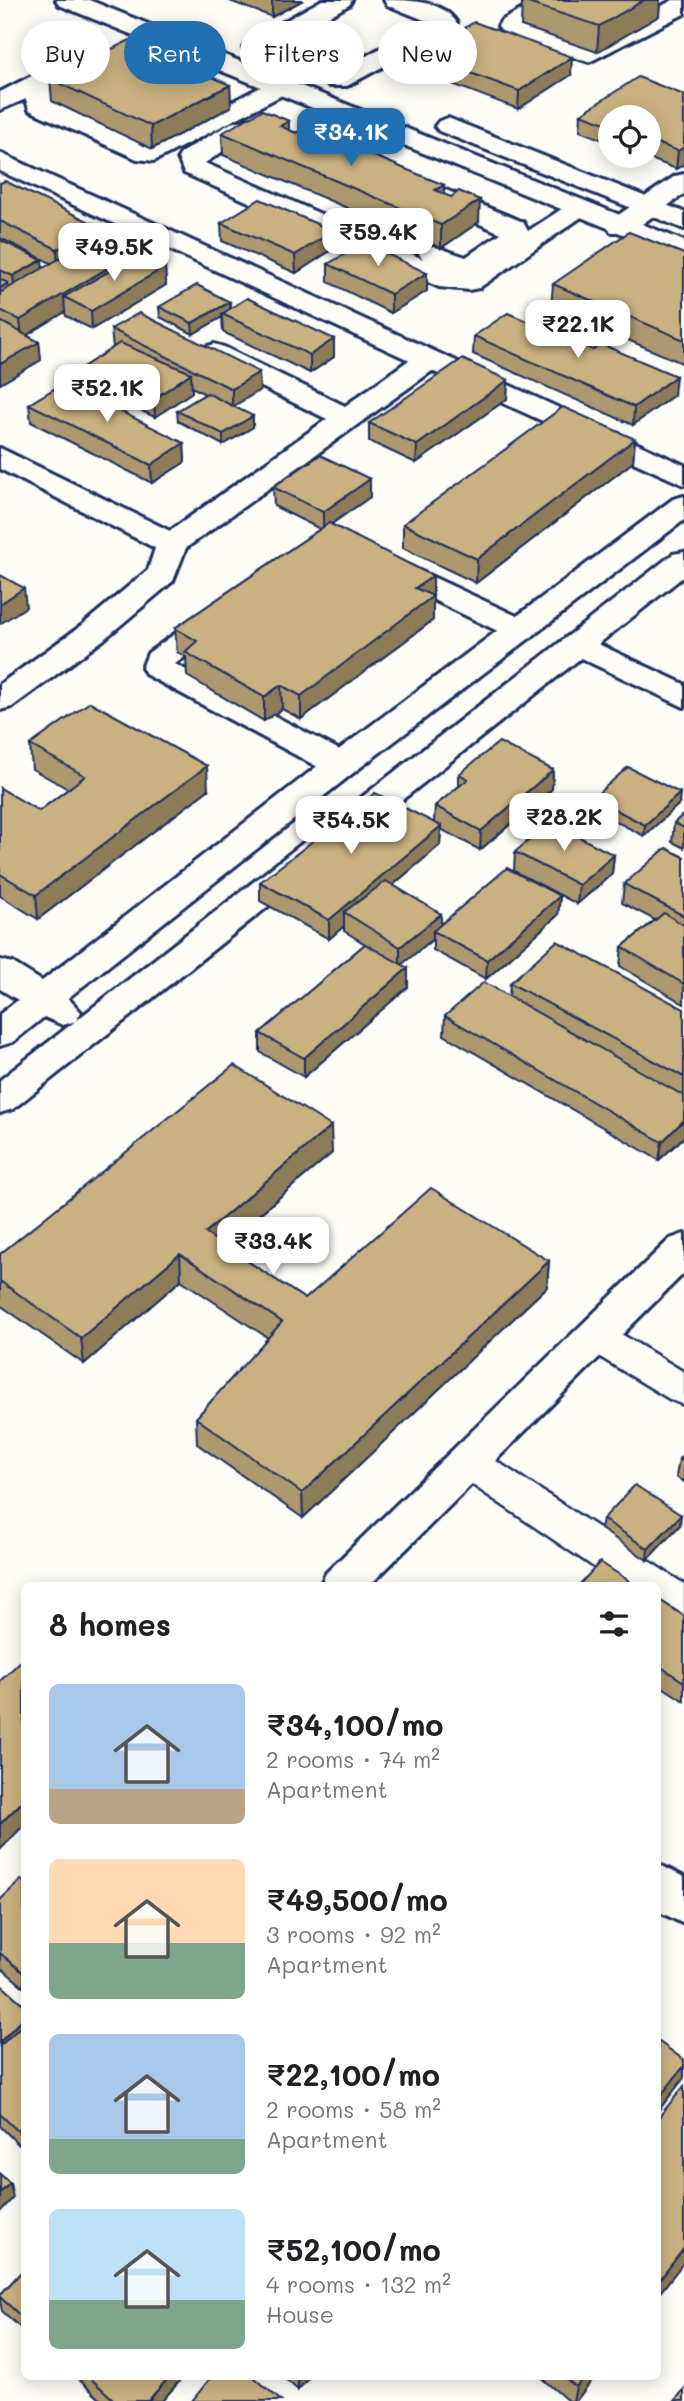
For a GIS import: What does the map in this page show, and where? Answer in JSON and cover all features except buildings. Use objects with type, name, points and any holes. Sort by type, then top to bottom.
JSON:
[{"type":"street","points":[[68,0],[139,21]]},
{"type":"street","points":[[303,21],[340,0]]},
{"type":"street","points":[[364,67],[445,23],[442,18],[396,0]]},
{"type":"street","points":[[557,0],[510,26],[513,30],[589,55],[684,4]]},
{"type":"street","points":[[230,38],[240,42]]},
{"type":"street","points":[[0,102],[124,42]]},
{"type":"street","points":[[124,46],[37,101],[38,104],[146,153],[154,153],[281,86]]},
{"type":"street","points":[[226,60],[281,86],[684,251]]},
{"type":"street","points":[[345,84],[364,92]]},
{"type":"street","points":[[429,118],[684,221]]},
{"type":"street","points":[[288,133],[262,123],[250,124],[191,158],[193,167],[449,281],[469,282],[580,209]]},
{"type":"street","points":[[0,161],[684,476]]},
{"type":"street","points":[[621,226],[684,182]]},
{"type":"street","points":[[413,186],[513,228],[517,234],[474,264],[464,266],[433,254]]},
{"type":"street","points":[[184,338],[347,418]]},
{"type":"street","points":[[0,700],[92,633],[162,574],[172,544],[428,360]]},
{"type":"street","points":[[0,457],[172,544]]},
{"type":"street","points":[[0,1033],[341,765],[684,505]]},
{"type":"street","points":[[364,553],[521,630]]},
{"type":"street","points":[[0,1100],[684,561]]},
{"type":"street","points":[[247,597],[159,660],[158,668],[341,765]]},
{"type":"street","points":[[579,645],[684,697]]},
{"type":"street","points":[[0,972],[89,1029]]},
{"type":"street","points":[[345,1582],[684,1249]]},
{"type":"street","points":[[661,1887],[684,1903]]},
{"type":"lane","points":[[595,1336],[684,1390]]},
{"type":"lane","points":[[468,1462],[648,1582]]},
{"type":"lane","points":[[661,1590],[684,1605]]}]
